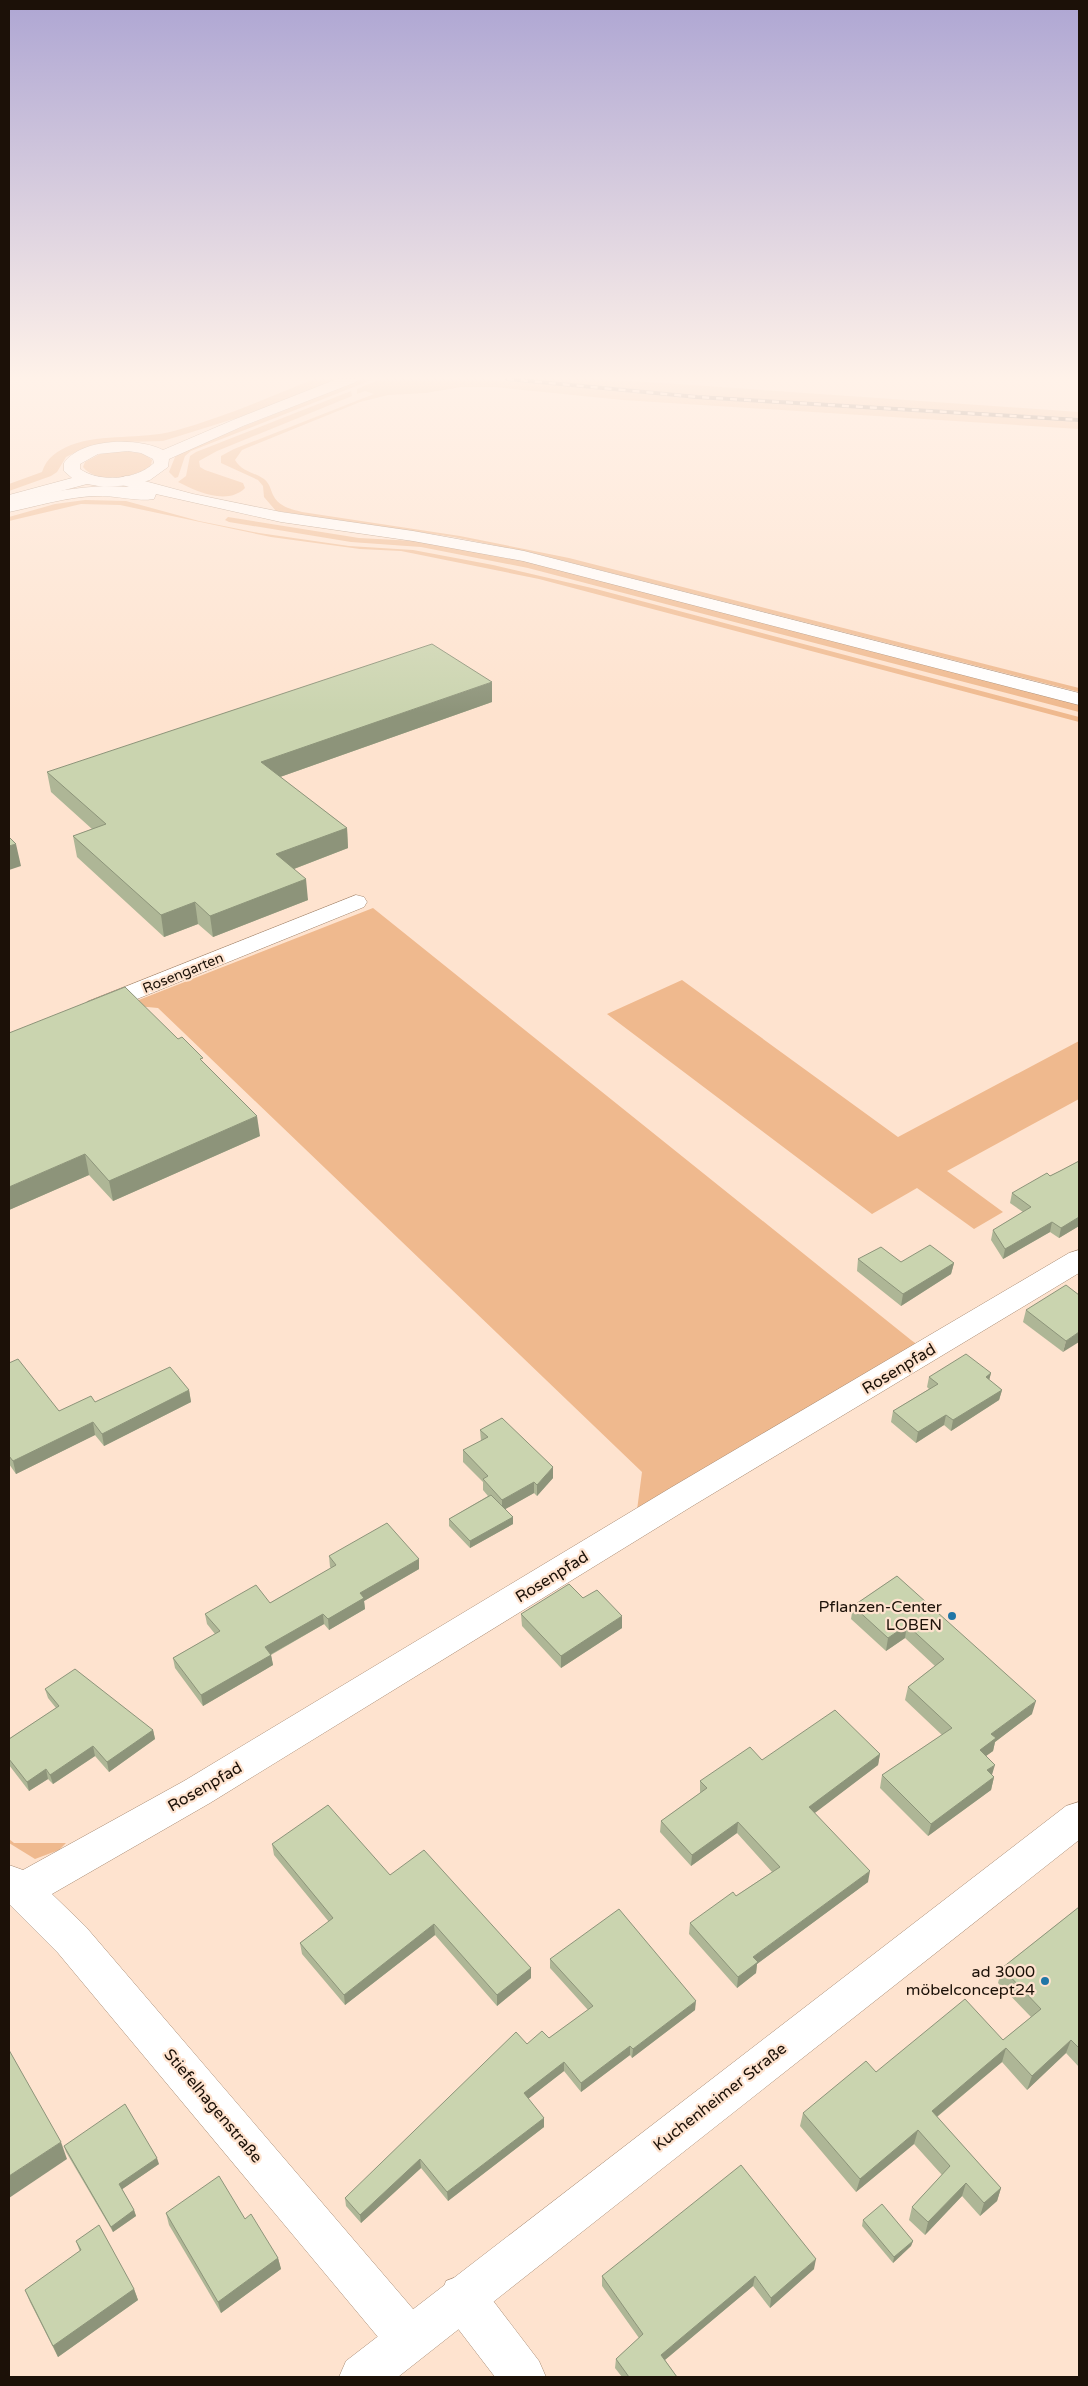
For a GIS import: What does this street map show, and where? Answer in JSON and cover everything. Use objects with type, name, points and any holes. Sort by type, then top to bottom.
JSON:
[{"type":"street","points":[[9,495],[21,490]]},
{"type":"street","points":[[9,500],[45,490]]},
{"type":"street","points":[[162,490],[192,499],[206,500],[281,517],[399,534],[524,556],[1079,699]]},
{"type":"street","points":[[188,490],[206,500]]},
{"type":"street","points":[[9,507],[63,493],[122,491],[303,528],[366,536],[399,534]]},
{"type":"street","name":"Rosengarten","points":[[72,1017],[356,902]]},
{"type":"street","name":"Rosenpfad","points":[[15,1886],[223,1777],[683,1496],[1079,1260]]},
{"type":"street","name":"Kuchenheimer Straße","points":[[362,2377],[462,2297],[1079,1818]]},
{"type":"street","name":"Stiefelhagenstraße","points":[[15,1886],[72,1940],[409,2340]]},
{"type":"street","points":[[462,2297],[523,2377]]},
{"type":"shaded area","points":[[197,490],[242,490],[229,496],[202,493]]},
{"type":"shaded area","points":[[263,490],[271,490],[276,499],[286,507],[302,512],[460,536],[569,558],[1079,688],[1079,692],[529,552],[453,537],[276,511],[264,497]]},
{"type":"shaded area","points":[[85,500],[126,501],[199,521],[259,533],[349,546],[413,550],[493,565],[596,589],[1079,717],[1079,722],[539,579],[401,551],[360,549],[271,537],[120,505],[81,504],[9,521],[9,517],[55,504]]},
{"type":"shaded area","points":[[228,517],[359,538],[415,541],[524,561],[1079,705],[1079,712],[528,568],[421,547],[351,542],[229,522],[225,520]]},
{"type":"shaded area","points":[[373,908],[922,1348],[637,1510],[642,1472],[158,1008],[126,1005]]},
{"type":"shaded area","points":[[682,980],[898,1137],[1079,1041],[1079,1099],[947,1171],[1003,1212],[974,1229],[917,1188],[872,1214],[607,1014]]},
{"type":"shaded area","points":[[9,1839],[14,1843],[66,1843],[59,1850],[35,1859],[9,1843]]},
{"type":"building","points":[[432,644],[492,682],[261,762],[347,828],[276,854],[306,879],[210,916],[195,902],[161,915],[73,836],[106,824],[47,772]]},
{"type":"building","points":[[9,837],[16,844],[9,846]]},
{"type":"building","points":[[125,987],[178,1039],[182,1037],[203,1058],[200,1059],[257,1116],[109,1181],[85,1154],[9,1187],[9,1033]]},
{"type":"building","points":[[1079,1161],[1079,1217],[1061,1228],[1052,1222],[1005,1249],[993,1230],[1031,1207],[1012,1193],[1047,1173],[1050,1176]]},
{"type":"building","points":[[930,1245],[954,1263],[903,1294],[858,1259],[881,1247],[901,1262]]},
{"type":"building","points":[[1066,1285],[1079,1295],[1079,1332],[1066,1341],[1026,1310]]},
{"type":"building","points":[[966,1354],[991,1373],[986,1377],[1002,1390],[953,1420],[946,1415],[918,1432],[893,1411],[938,1384],[929,1377]]},
{"type":"building","points":[[18,1359],[59,1411],[91,1396],[95,1402],[170,1367],[189,1390],[102,1434],[93,1422],[13,1461],[9,1456],[9,1363]]},
{"type":"building","points":[[502,1418],[553,1467],[537,1485],[534,1482],[502,1500],[483,1479],[488,1476],[463,1450],[488,1437],[480,1430]]},
{"type":"building","points":[[491,1495],[513,1517],[470,1541],[449,1519]]},
{"type":"building","points":[[387,1523],[419,1559],[360,1593],[364,1598],[328,1619],[323,1614],[265,1647],[271,1655],[201,1695],[173,1658],[220,1631],[205,1614],[256,1585],[270,1603],[336,1565],[329,1556]]},
{"type":"building","points":[[897,1576],[1036,1701],[991,1734],[996,1738],[980,1750],[995,1765],[987,1770],[994,1777],[931,1824],[882,1775],[952,1728],[908,1687],[944,1659],[907,1625],[888,1638],[853,1606]]},
{"type":"building","points":[[569,1584],[583,1598],[597,1590],[622,1616],[561,1656],[521,1614]]},
{"type":"building","points":[[75,1669],[153,1730],[107,1762],[93,1746],[50,1775],[46,1769],[27,1782],[9,1759],[9,1739],[59,1706],[45,1689]]},
{"type":"building","points":[[835,1710],[880,1754],[809,1807],[870,1871],[753,1957],[758,1962],[738,1977],[690,1923],[733,1892],[736,1896],[780,1867],[738,1822],[692,1855],[661,1821],[707,1788],[700,1781],[750,1747],[762,1760]]},
{"type":"building","points":[[328,1805],[390,1875],[424,1850],[531,1968],[497,1995],[434,1924],[344,1995],[300,1943],[333,1918],[272,1844]]},
{"type":"building","points":[[1079,1907],[1079,2048],[1071,2040],[1032,2076],[1006,2048],[932,2111],[1001,2188],[984,2203],[966,2183],[928,2222],[912,2207],[950,2166],[918,2130],[860,2179],[803,2113],[866,2061],[876,2072],[965,1999],[1003,2040],[1041,2009],[1002,1968]]},
{"type":"building","points":[[619,1909],[696,2001],[633,2049],[630,2046],[581,2083],[564,2062],[524,2093],[544,2118],[447,2192],[420,2159],[360,2215],[345,2198],[516,2032],[527,2044],[542,2031],[549,2038],[593,2006],[550,1959]]},
{"type":"building","points":[[9,2050],[61,2142],[9,2176]]},
{"type":"building","points":[[125,2104],[157,2158],[119,2184],[134,2210],[111,2227],[64,2146]]},
{"type":"building","points":[[741,2165],[816,2259],[771,2298],[755,2276],[661,2355],[677,2377],[629,2377],[616,2359],[643,2334],[602,2276]]},
{"type":"building","points":[[219,2176],[245,2219],[251,2214],[278,2258],[218,2302],[166,2213]]},
{"type":"building","points":[[882,2204],[913,2241],[894,2257],[863,2220]]},
{"type":"building","points":[[99,2225],[134,2289],[53,2346],[25,2290],[81,2250],[76,2241]]},
{"type":"place","name":"Pflanzen-Center LOBEN","points":[[952,1616]]},
{"type":"place","name":"ad 3000 möbelconcept24","points":[[1045,1981]]}]
